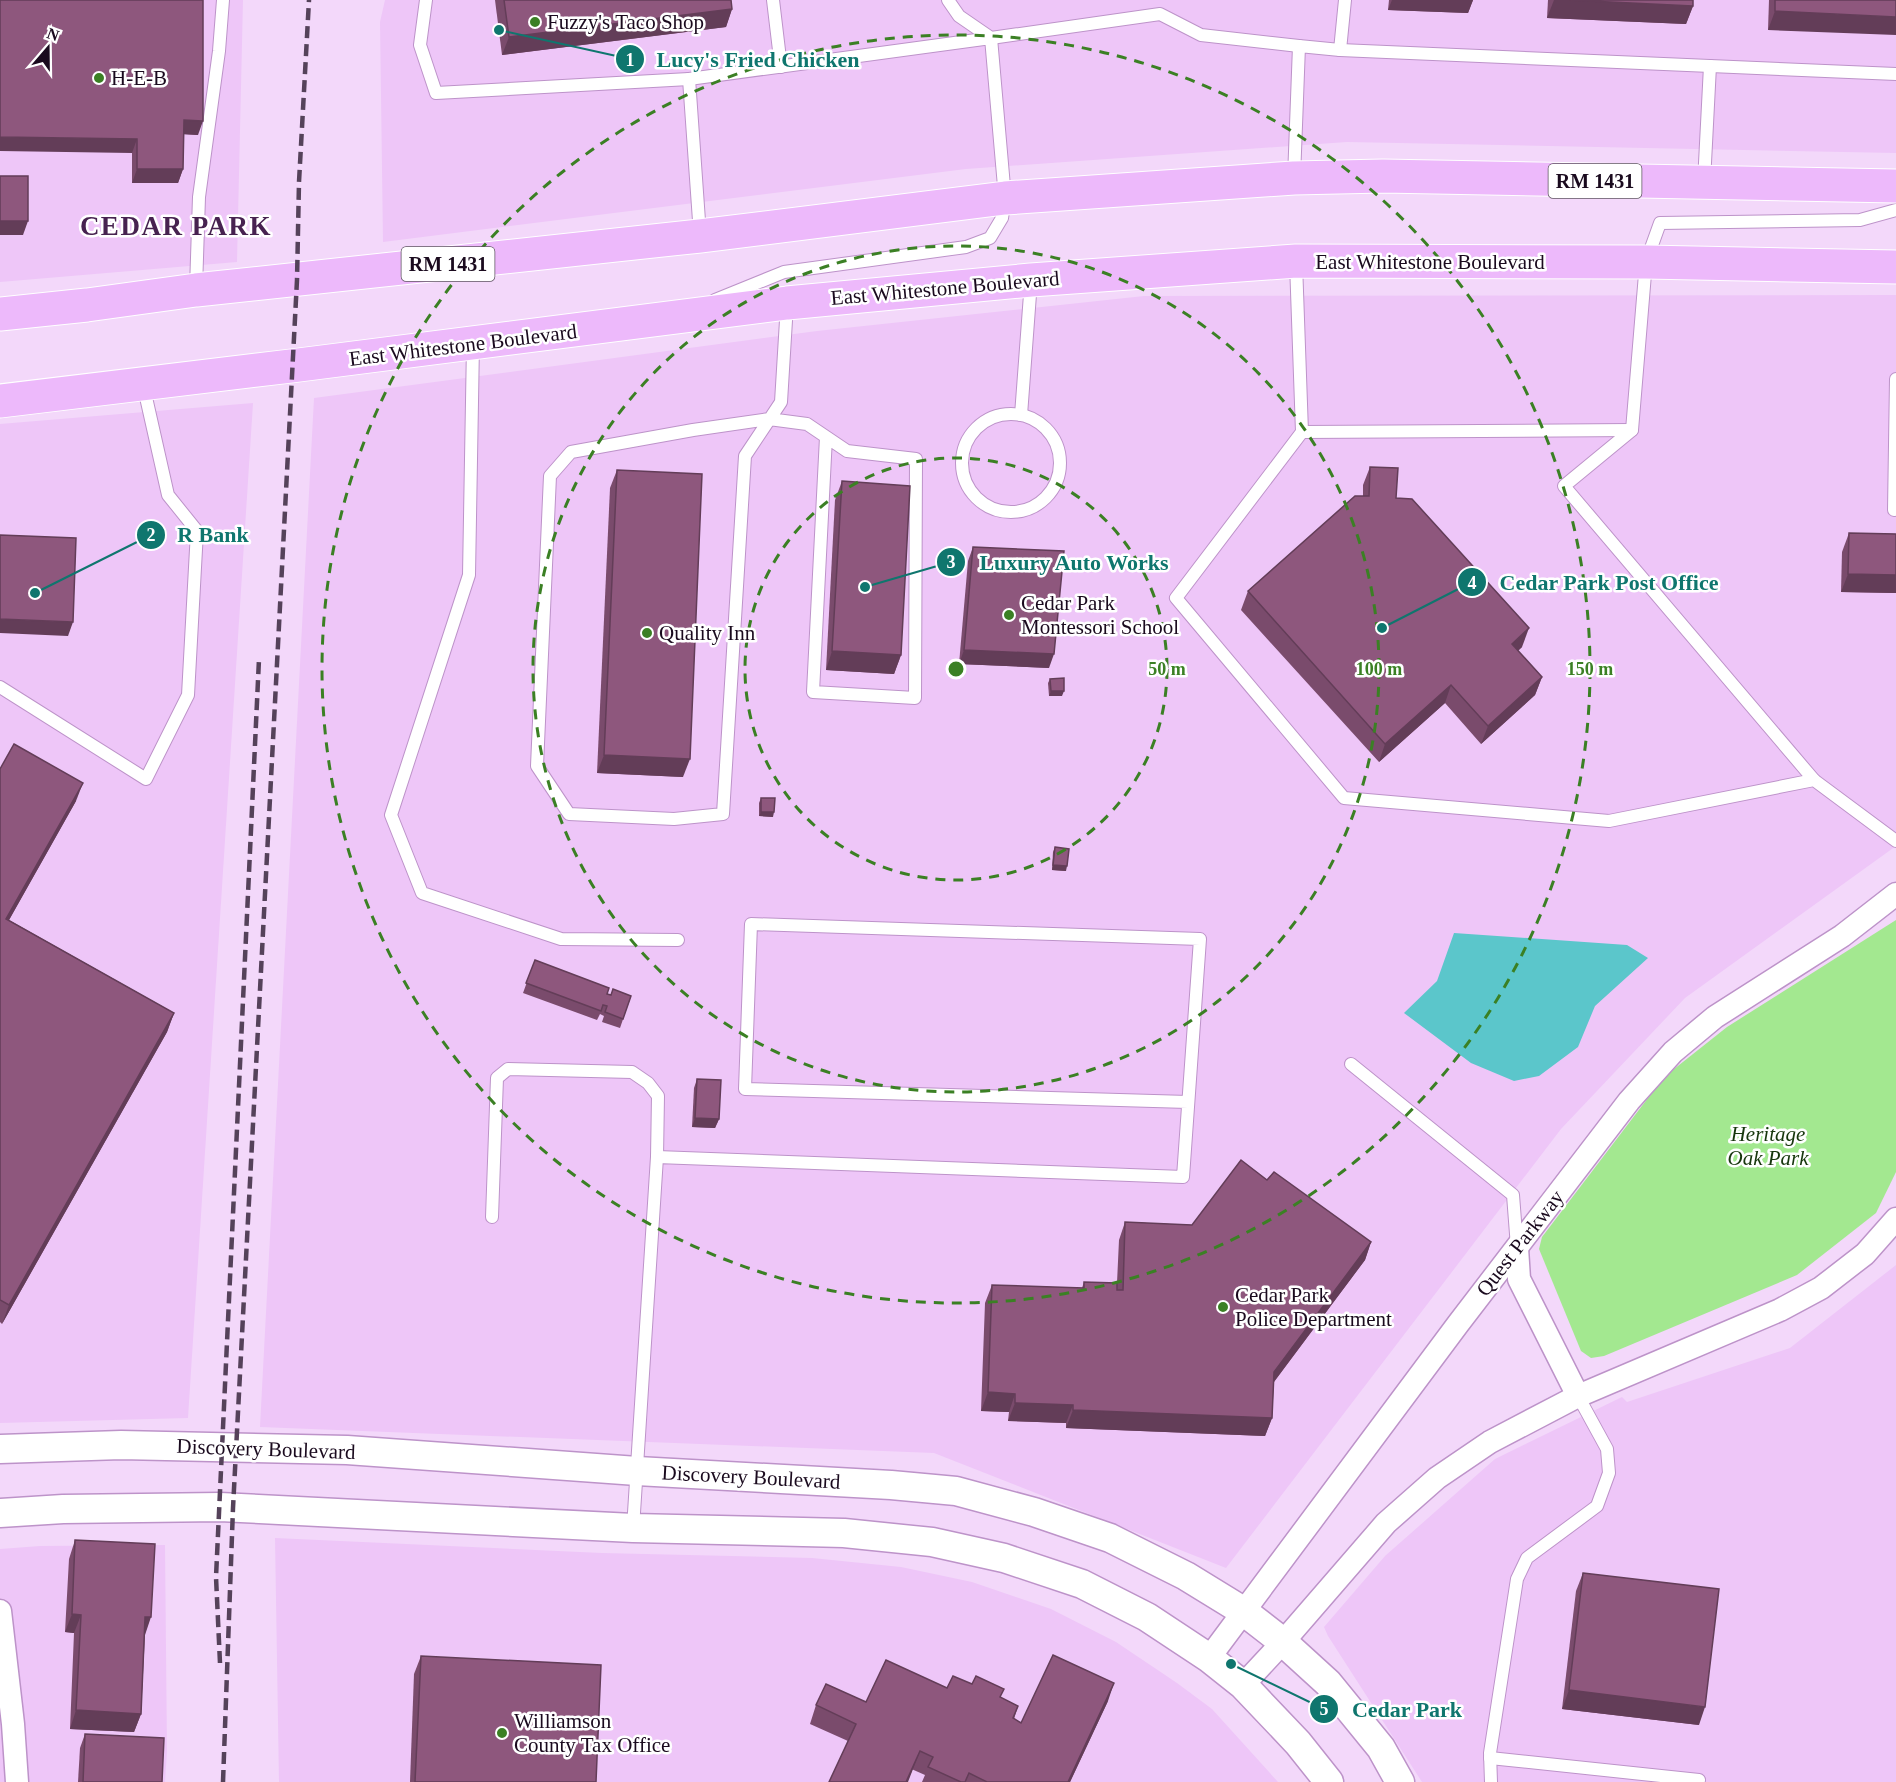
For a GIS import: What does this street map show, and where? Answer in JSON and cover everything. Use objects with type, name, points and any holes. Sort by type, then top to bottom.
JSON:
[{"type":"main road","name":"RM 1431","points":[[0,314],[196,290],[700,236],[1005,198],[1294,178],[1395,176],[1896,186]]},
{"type":"main road","name":"East Whitestone Boulevard","points":[[0,401],[787,303],[1031,280],[1296,261],[1646,262],[1896,267]]},
{"type":"street","name":"Quest Parkway","points":[[1209,1658],[1458,1324],[1629,1101],[1673,1052],[1715,1017],[1842,936],[1896,894]]},
{"type":"street","points":[[1243,1685],[1386,1523],[1437,1478],[1490,1442],[1578,1396],[1780,1310],[1821,1288],[1864,1254],[1896,1219]]},
{"type":"street","points":[[1517,1248],[1519,1279],[1578,1396]]},
{"type":"street","name":"Discovery Boulevard","points":[[0,1449],[121,1445],[347,1450],[637,1471],[879,1484],[956,1491],[1035,1512],[1110,1538],[1186,1576],[1243,1611],[1283,1642],[1328,1683],[1381,1748],[1400,1782]]},
{"type":"street","points":[[0,1513],[74,1509],[220,1507],[633,1528],[844,1533],[932,1542],[1004,1558],[1082,1584],[1147,1617],[1209,1658],[1243,1685],[1298,1743],[1329,1782]]},
{"type":"street","points":[[0,1611],[13,1724],[16,1782]]},
{"type":"lane","points":[[196,290],[199,197],[219,51],[223,0]]},
{"type":"lane","points":[[426,0],[420,45],[436,93],[689,79],[1160,14],[1201,35],[1340,50],[1896,74]]},
{"type":"lane","points":[[773,0],[781,66]]},
{"type":"lane","points":[[948,0],[959,16],[991,38]]},
{"type":"lane","points":[[1340,50],[1345,0]]},
{"type":"lane","points":[[666,319],[784,272],[966,247],[990,238],[1002,218],[1005,198],[991,38]]},
{"type":"lane","points":[[1294,178],[1299,46]]},
{"type":"lane","points":[[1704,183],[1710,66]]},
{"type":"lane","points":[[689,79],[700,236]]},
{"type":"lane","points":[[1896,210],[1860,220],[1660,223],[1646,262],[1632,430],[1564,486],[1814,780],[1896,841]]},
{"type":"lane","points":[[1296,261],[1302,432],[1176,598],[1344,798],[1609,821],[1814,780]]},
{"type":"lane","points":[[1021,415],[1031,280]]},
{"type":"lane","points":[[787,303],[781,402],[769,419],[745,456],[723,814],[674,819],[569,814],[537,766],[550,476],[571,452],[769,419],[807,424],[847,451],[916,459],[915,699],[813,692],[826,437]]},
{"type":"lane","points":[[473,343],[469,575],[391,815],[422,893],[561,939],[678,940]]},
{"type":"lane","points":[[1894,510],[1896,379]]},
{"type":"lane","points":[[0,687],[146,779],[188,695],[197,531],[168,495],[143,383]]},
{"type":"lane","points":[[1004,415],[1021,415],[1036,421],[1048,431],[1057,445],[1060,461],[1059,477],[1052,491],[1041,502],[1027,510],[1011,512],[995,510],[981,502],[970,490],[964,475],[963,459],[967,443],[976,429],[989,420],[1004,415]]},
{"type":"lane","points":[[1302,432],[1632,430]]},
{"type":"lane","points":[[657,1157],[1183,1177],[1200,939],[752,924],[746,1089],[1188,1102]]},
{"type":"lane","points":[[1351,1064],[1513,1195],[1517,1248]]},
{"type":"lane","points":[[492,1217],[497,1078],[508,1069],[632,1072],[648,1083],[658,1096],[657,1157],[633,1528]]},
{"type":"lane","points":[[1491,1782],[1490,1758],[1517,1579],[1527,1558],[1597,1506],[1609,1473],[1607,1449],[1578,1396]]},
{"type":"lane","points":[[1490,1758],[1699,1780]]},
{"type":"shaded area","points":[[0,0],[243,0],[237,262],[0,282]]},
{"type":"shaded area","points":[[385,0],[1896,0],[1896,153],[1347,142],[966,169],[383,242],[380,22]]},
{"type":"shaded area","points":[[1896,295],[1896,846],[1685,998],[1561,1129],[1226,1568],[934,1453],[260,1427],[314,398],[817,331],[1144,296]]},
{"type":"shaded area","points":[[253,403],[188,1418],[0,1423],[0,424]]},
{"type":"shaded area","points":[[1454,933],[1627,945],[1648,958],[1595,1006],[1578,1047],[1539,1076],[1514,1081],[1471,1063],[1404,1013],[1437,981]]},
{"type":"shaded area","points":[[1896,1265],[1896,1782],[1422,1782],[1324,1627],[1385,1556],[1495,1459],[1622,1397],[1627,1402],[1790,1348]]},
{"type":"shaded area","points":[[275,1538],[602,1553],[812,1558],[901,1567],[972,1582],[1051,1609],[1116,1642],[1212,1709],[1278,1782],[279,1782]]},
{"type":"shaded area","points":[[165,1545],[167,1751],[165,1782],[0,1782],[0,1549],[40,1546]]},
{"type":"green space","name":"Heritage Oak Park","points":[[1896,920],[1896,1172],[1876,1213],[1797,1275],[1604,1356],[1591,1358],[1581,1351],[1539,1249],[1542,1237],[1664,1077],[1727,1027]]},
{"type":"building","name":"H-E-B","points":[[0,0],[203,0],[203,121],[184,120],[183,169],[137,169],[137,139],[0,137]]},
{"type":"building","points":[[504,0],[731,0],[732,9],[509,37]]},
{"type":"building","points":[[1569,0],[1693,0],[1693,6]]},
{"type":"building","points":[[1775,0],[1896,0],[1896,17],[1775,11]]},
{"type":"building","points":[[0,176],[28,176],[28,221],[0,221]]},
{"type":"building","points":[[1370,467],[1398,468],[1396,498],[1412,499],[1529,628],[1512,644],[1542,677],[1488,726],[1451,685],[1385,744],[1248,591],[1355,496],[1369,496]]},
{"type":"building","name":"Quality Inn","points":[[617,470],[702,474],[690,759],[604,755]]},
{"type":"building","points":[[842,481],[910,486],[901,655],[832,651]]},
{"type":"building","points":[[1849,533],[1896,534],[1896,575],[1848,574]]},
{"type":"building","points":[[0,535],[76,538],[73,622],[0,619]]},
{"type":"building","name":"Cedar Park Montessori School","points":[[973,547],[1064,551],[1054,654],[964,650]]},
{"type":"building","points":[[1064,678],[1064,691],[1051,691],[1050,679]]},
{"type":"building","points":[[14,744],[83,783],[6,919],[174,1013],[9,1305],[0,1300],[0,769]]},
{"type":"building","points":[[761,798],[775,798],[774,812],[761,812]]},
{"type":"building","points":[[1055,847],[1069,849],[1067,866],[1053,865]]},
{"type":"building","points":[[535,960],[609,988],[607,994],[611,995],[613,989],[631,996],[623,1019],[605,1012],[607,1006],[603,1005],[601,1011],[526,983]]},
{"type":"building","points":[[697,1079],[721,1080],[719,1119],[695,1118]]},
{"type":"building","name":"Cedar Park Police Department","points":[[1241,1160],[1267,1180],[1274,1172],[1371,1242],[1274,1372],[1272,1418],[1073,1410],[1073,1405],[1015,1403],[1015,1394],[988,1392],[992,1285],[1084,1288],[1084,1282],[1117,1283],[1117,1290],[1123,1290],[1125,1222],[1192,1225]]},
{"type":"building","points":[[75,1540],[155,1544],[151,1617],[145,1617],[141,1714],[76,1710],[81,1615],[72,1614]]},
{"type":"building","points":[[1583,1573],[1719,1589],[1705,1707],[1569,1690]]},
{"type":"building","points":[[1053,1655],[1114,1683],[1068,1782],[987,1782],[969,1773],[965,1782],[961,1782],[928,1767],[933,1757],[920,1751],[906,1782],[829,1782],[856,1724],[816,1705],[826,1684],[866,1702],[886,1660],[947,1688],[953,1676],[972,1684],[976,1676],[1004,1689],[1000,1697],[1018,1706],[1013,1718],[1021,1723]]},
{"type":"building","name":"Williamson County Tax Office","points":[[421,1656],[601,1665],[596,1782],[415,1782]]},
{"type":"building","points":[[85,1734],[164,1738],[162,1782],[83,1782]]},
{"type":"railway","points":[[223,1782],[233,1508],[297,280],[299,182],[309,0]]},
{"type":"railway","points":[[220,1663],[216,1577],[259,659]]},
{"type":"place","name":"Fuzzy's Taco Shop","points":[[535,22]]},
{"type":"place","name":"Lucy's Fried Chicken","points":[[499,30]]},
{"type":"place","name":"H-E-B","points":[[99,78]]},
{"type":"place","name":"Luxury Auto Works","points":[[865,587]]},
{"type":"place","name":"R Bank","points":[[35,593]]},
{"type":"place","name":"Cedar Park Montessori School","points":[[1009,615]]},
{"type":"place","name":"Cedar Park Post Office","points":[[1382,628]]},
{"type":"place","name":"Quality Inn","points":[[647,633]]},
{"type":"place","name":"Cedar Park Police Department","points":[[1223,1307]]},
{"type":"place","name":"Cedar Park","points":[[1231,1664]]},
{"type":"place","name":"Williamson County Tax Office","points":[[502,1733]]},
{"type":"district","name":"CEDAR PARK","points":[[176,226]]}]
